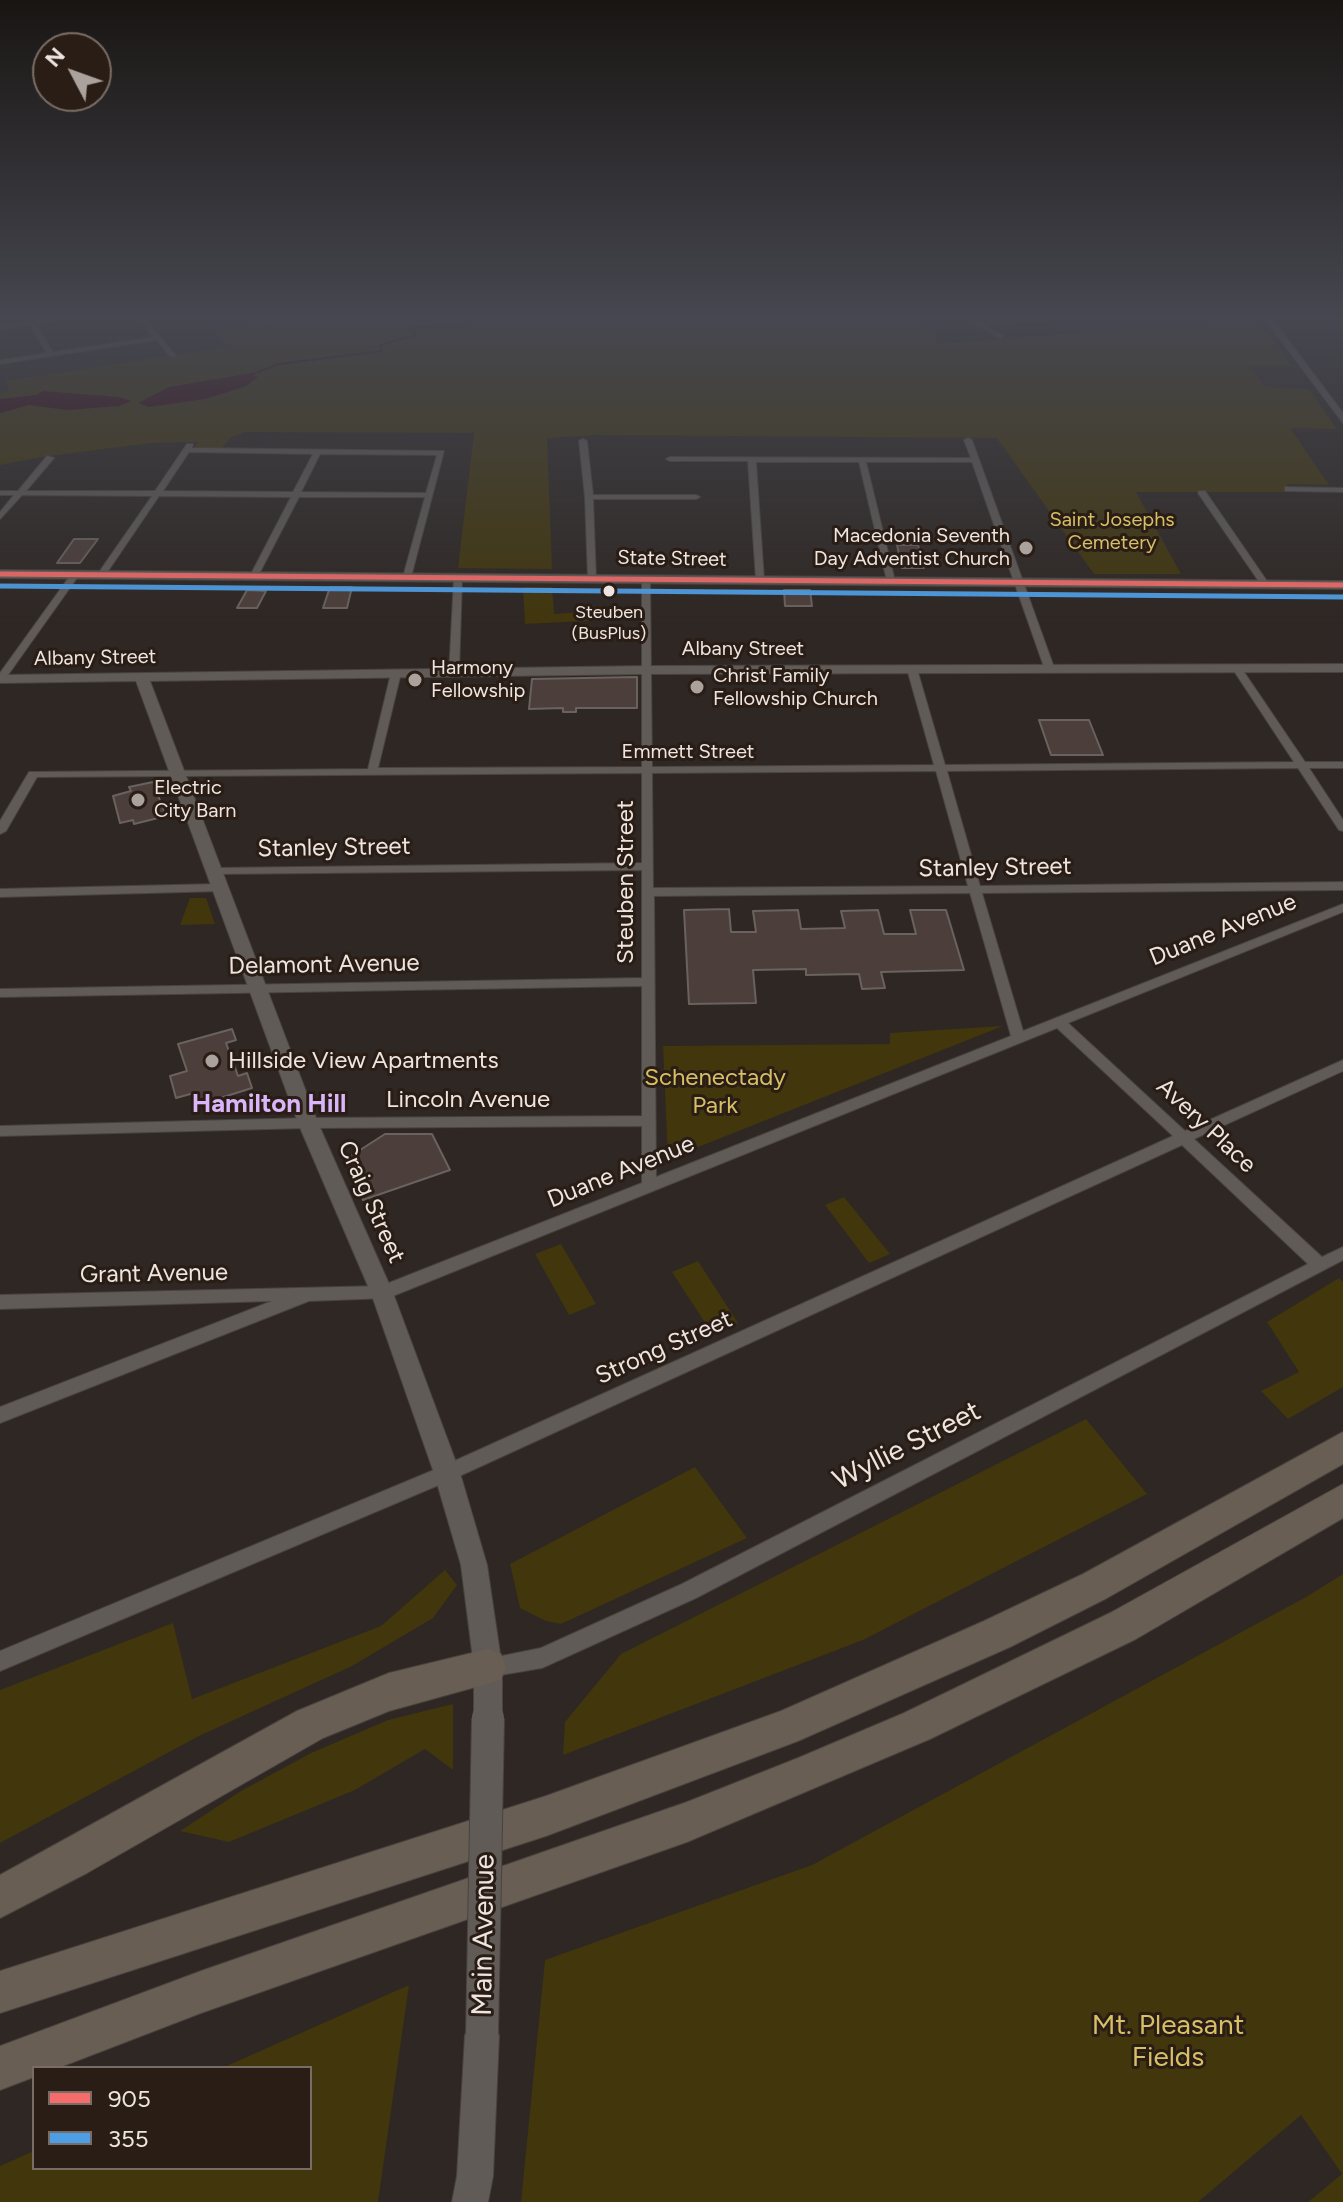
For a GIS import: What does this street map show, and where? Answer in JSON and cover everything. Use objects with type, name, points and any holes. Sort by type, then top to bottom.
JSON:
[{"type":"highway","points":[[0,1992],[546,1816],[785,1728],[997,1634],[1095,1586],[1343,1447]]},
{"type":"highway","points":[[0,2068],[201,1992],[658,1833],[805,1775],[917,1726],[1098,1639],[1343,1500]]},
{"type":"highway","points":[[1297,1527],[1343,1508]]},
{"type":"highway","points":[[0,1897],[310,1724],[389,1692],[488,1667]]},
{"type":"highway","points":[[0,1986],[49,1976]]},
{"type":"main road","name":"State Street","points":[[0,574],[1343,585]]},
{"type":"street","points":[[968,440],[1050,670]]},
{"type":"street","points":[[583,441],[592,579]]},
{"type":"street","points":[[101,575],[188,448],[441,453],[407,577]]},
{"type":"street","points":[[254,576],[318,451]]},
{"type":"street","points":[[0,517],[50,458]]},
{"type":"street","points":[[670,459],[975,460]]},
{"type":"street","points":[[752,459],[760,580]]},
{"type":"street","points":[[862,459],[891,581]]},
{"type":"street","points":[[1288,489],[1343,490]]},
{"type":"street","points":[[0,493],[430,495]]},
{"type":"street","points":[[1202,493],[1265,584]]},
{"type":"street","points":[[589,497],[696,497]]},
{"type":"street","points":[[0,680],[75,575]]},
{"type":"street","points":[[454,673],[458,578]]},
{"type":"street","name":"Steuben Street","points":[[646,579],[649,1186]]},
{"type":"street","points":[[1237,668],[1343,828]]},
{"type":"street","name":"Albany Street","points":[[0,680],[645,670],[1343,668]]},
{"type":"street","points":[[912,669],[978,890],[1018,1038]]},
{"type":"street","points":[[372,772],[396,673]]},
{"type":"street","name":"Craig Street","points":[[142,678],[256,988],[308,1123],[382,1293],[447,1473],[474,1565],[488,1667]]},
{"type":"street","name":"Emmett Street","points":[[0,831],[33,774],[1343,765]]},
{"type":"street","name":"Stanley Street","points":[[0,893],[216,880],[648,866]]},
{"type":"street","name":"Stanley Street","points":[[648,892],[1343,886]]},
{"type":"street","name":"Duane Avenue","points":[[0,1415],[308,1294],[382,1293],[1343,908]]},
{"type":"street","name":"Delamont Avenue","points":[[0,993],[648,982]]},
{"type":"street","name":"Avery Place","points":[[1059,1022],[1320,1265]]},
{"type":"street","name":"Strong Street","points":[[0,1661],[447,1473],[1343,1065]]},
{"type":"street","name":"Lincoln Avenue","points":[[0,1131],[308,1123],[648,1121]]},
{"type":"street","name":"Wyllie Street","points":[[488,1667],[542,1658],[689,1591],[1343,1253]]},
{"type":"street","name":"Grant Avenue","points":[[0,1302],[308,1294]]},
{"type":"street","name":"Main Avenue","points":[[470,2202],[475,2176],[482,2035],[488,1667]]},
{"type":"green space","name":"Saint Josephs Cemetery","points":[[0,420],[1331,420],[1337,429],[1290,428],[1329,485],[1287,484],[1291,492],[1136,492],[1181,574],[1094,574],[997,438],[595,435],[547,438],[552,569],[458,568],[474,433],[245,432],[230,438],[221,449],[194,449],[198,442],[151,443],[0,465]]},
{"type":"green space","points":[[523,587],[552,587],[554,614],[586,612],[585,606],[604,606],[606,620],[525,624]]},
{"type":"green space","points":[[190,898],[206,898],[215,924],[180,925]]},
{"type":"green space","name":"Schenectady Park","points":[[1003,1026],[668,1159],[663,1046],[890,1044],[890,1033]]},
{"type":"green space","points":[[844,1197],[890,1254],[869,1263],[825,1205]]},
{"type":"green space","points":[[561,1244],[596,1304],[569,1315],[535,1254]]},
{"type":"green space","points":[[698,1261],[738,1323],[713,1335],[672,1272]]},
{"type":"green space","points":[[1339,1278],[1343,1282],[1343,1387],[1288,1419],[1261,1391],[1299,1372],[1267,1322]]},
{"type":"green space","points":[[1086,1419],[1147,1494],[863,1640],[563,1755],[565,1722],[621,1654]]},
{"type":"green space","points":[[695,1467],[747,1538],[561,1624],[546,1621],[520,1608],[510,1564]]},
{"type":"green space","points":[[445,1570],[457,1585],[433,1618],[352,1666],[199,1736],[0,1843],[0,1690],[173,1623],[192,1699],[381,1626]]},
{"type":"green space","name":"Mt. Pleasant Fields","points":[[1343,1574],[1343,2202],[1308,2202],[1342,2174],[1301,2115],[1198,2202],[521,2202],[545,1960],[812,1865]]},
{"type":"green space","points":[[453,1704],[453,1770],[425,1749],[355,1790],[229,1842],[180,1831],[241,1791],[311,1753],[388,1720]]},
{"type":"green space","points":[[409,1985],[378,2202],[0,2202],[0,2166],[32,2152],[32,2170],[312,2170],[312,2066],[227,2066]]},
{"type":"building","points":[[74,539],[98,539],[80,563],[57,563]]},
{"type":"building","points":[[897,545],[918,545],[924,568],[902,568]]},
{"type":"building","points":[[330,587],[352,587],[347,608],[323,608]]},
{"type":"building","points":[[247,590],[266,591],[257,608],[237,608]]},
{"type":"building","points":[[784,590],[810,590],[812,606],[785,606]]},
{"type":"building","points":[[637,677],[637,708],[576,708],[576,712],[563,712],[563,708],[529,709],[532,679]]},
{"type":"building","points":[[1039,720],[1089,720],[1103,755],[1051,755]]},
{"type":"building","name":"Electric City Barn","points":[[153,782],[166,816],[134,824],[133,820],[120,823],[113,796],[131,791],[129,787]]},
{"type":"building","points":[[729,909],[731,932],[756,932],[753,911],[798,910],[801,929],[845,928],[841,911],[878,910],[884,934],[916,934],[910,910],[946,910],[964,970],[881,972],[885,988],[862,989],[859,974],[806,975],[806,969],[753,970],[756,1003],[689,1004],[684,910]]},
{"type":"building","name":"Hillside View Apartments","points":[[232,1029],[236,1040],[226,1043],[238,1076],[247,1073],[252,1088],[198,1105],[194,1093],[176,1098],[170,1076],[187,1071],[178,1044]]},
{"type":"building","points":[[385,1134],[432,1134],[450,1170],[363,1200],[346,1159]]},
{"type":"transit line","name":"905","points":[[0,574],[1343,585]]},
{"type":"transit line","name":"355","points":[[0,586],[1343,597]]},
{"type":"place","name":"Macedonia Seventh Day Adventist Church","points":[[1026,548]]},
{"type":"place","name":"Steuben (BusPlus)","points":[[609,591]]},
{"type":"place","name":"Harmony Fellowship","points":[[415,680]]},
{"type":"place","name":"Christ Family Fellowship Church","points":[[697,687]]},
{"type":"place","name":"Electric City Barn","points":[[138,800]]},
{"type":"place","name":"Hillside View Apartments","points":[[212,1061]]},
{"type":"district","name":"Hamilton Hill","points":[[269,1104]]}]
